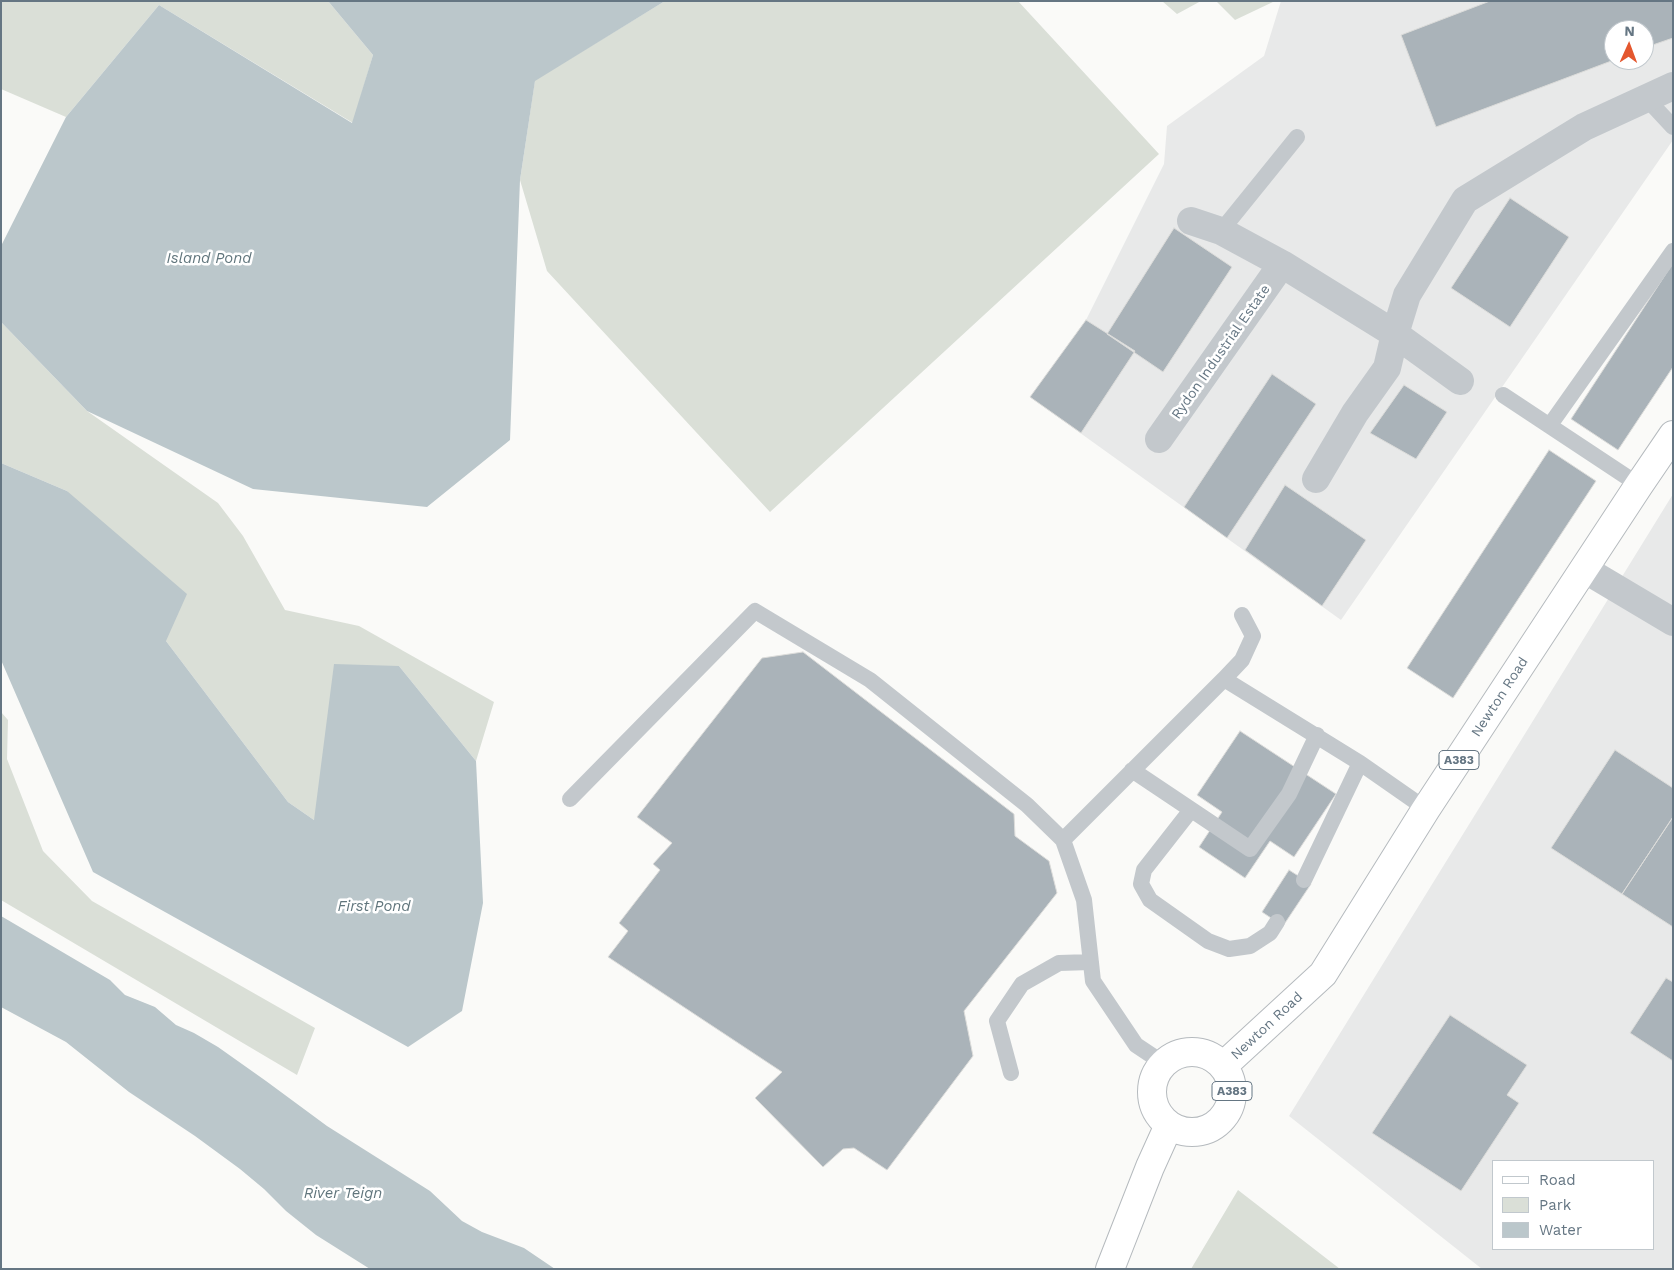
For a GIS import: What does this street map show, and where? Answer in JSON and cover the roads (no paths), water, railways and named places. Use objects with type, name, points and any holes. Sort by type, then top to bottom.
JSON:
[{"type":"main road","name":"Newton Road","points":[[1223,1066],[1323,974],[1426,809],[1673,436]]},
{"type":"main road","name":"Newton Road","points":[[1163,1062],[1181,1053],[1195,1051],[1208,1055],[1223,1066],[1228,1073],[1232,1086],[1232,1100],[1227,1113],[1206,1130],[1194,1132],[1181,1130],[1169,1125]]},
{"type":"main road","points":[[1110,1269],[1150,1167],[1169,1125],[1153,1105],[1153,1079],[1163,1062]]},
{"type":"street","points":[[1316,479],[1355,413],[1387,368],[1407,295],[1465,200],[1584,127],[1673,86]]},
{"type":"street","points":[[1191,221],[1221,231],[1282,264],[1395,334],[1460,381]]},
{"type":"street","name":"Rydon Industrial Estate","points":[[1159,439],[1282,264]]},
{"type":"street","points":[[1584,569],[1673,622]]},
{"type":"lane","points":[[1646,98],[1673,127]]},
{"type":"lane","points":[[1221,231],[1297,136]]},
{"type":"lane","points":[[1550,425],[1673,251]]},
{"type":"lane","points":[[1503,395],[1639,485]]},
{"type":"lane","points":[[570,799],[755,611],[870,680],[1027,805],[1063,840],[1084,900],[1093,981],[1136,1045],[1163,1062]]},
{"type":"lane","points":[[1063,840],[1242,660],[1253,636],[1242,615]]},
{"type":"lane","points":[[1224,679],[1317,735],[1426,809]]},
{"type":"lane","points":[[1132,770],[1250,849],[1289,794],[1317,735]]},
{"type":"lane","points":[[1304,880],[1360,763]]},
{"type":"lane","points":[[1191,810],[1144,870],[1141,884],[1150,900],[1208,941],[1229,949],[1250,946],[1270,933],[1277,922]]},
{"type":"lane","points":[[1011,1073],[997,1021],[1022,984],[1059,963],[1091,962]]},
{"type":"water","name":"Island Pond","points":[[328,1],[665,1],[535,81],[520,180],[510,440],[427,507],[253,489],[87,411],[1,322],[1,246],[66,117],[159,5],[352,123],[373,55]]},
{"type":"water","name":"First Pond","points":[[1,463],[67,491],[187,594],[166,641],[288,802],[314,820],[334,664],[399,666],[476,761],[483,903],[462,1011],[408,1047],[93,872],[1,660]]},
{"type":"water","name":"River Teign","points":[[1,916],[110,980],[125,995],[155,1007],[176,1025],[218,1047],[327,1126],[430,1191],[462,1221],[482,1232],[524,1248],[555,1269],[370,1269],[316,1235],[286,1211],[240,1169],[129,1092],[66,1042],[1,1007]]}]
